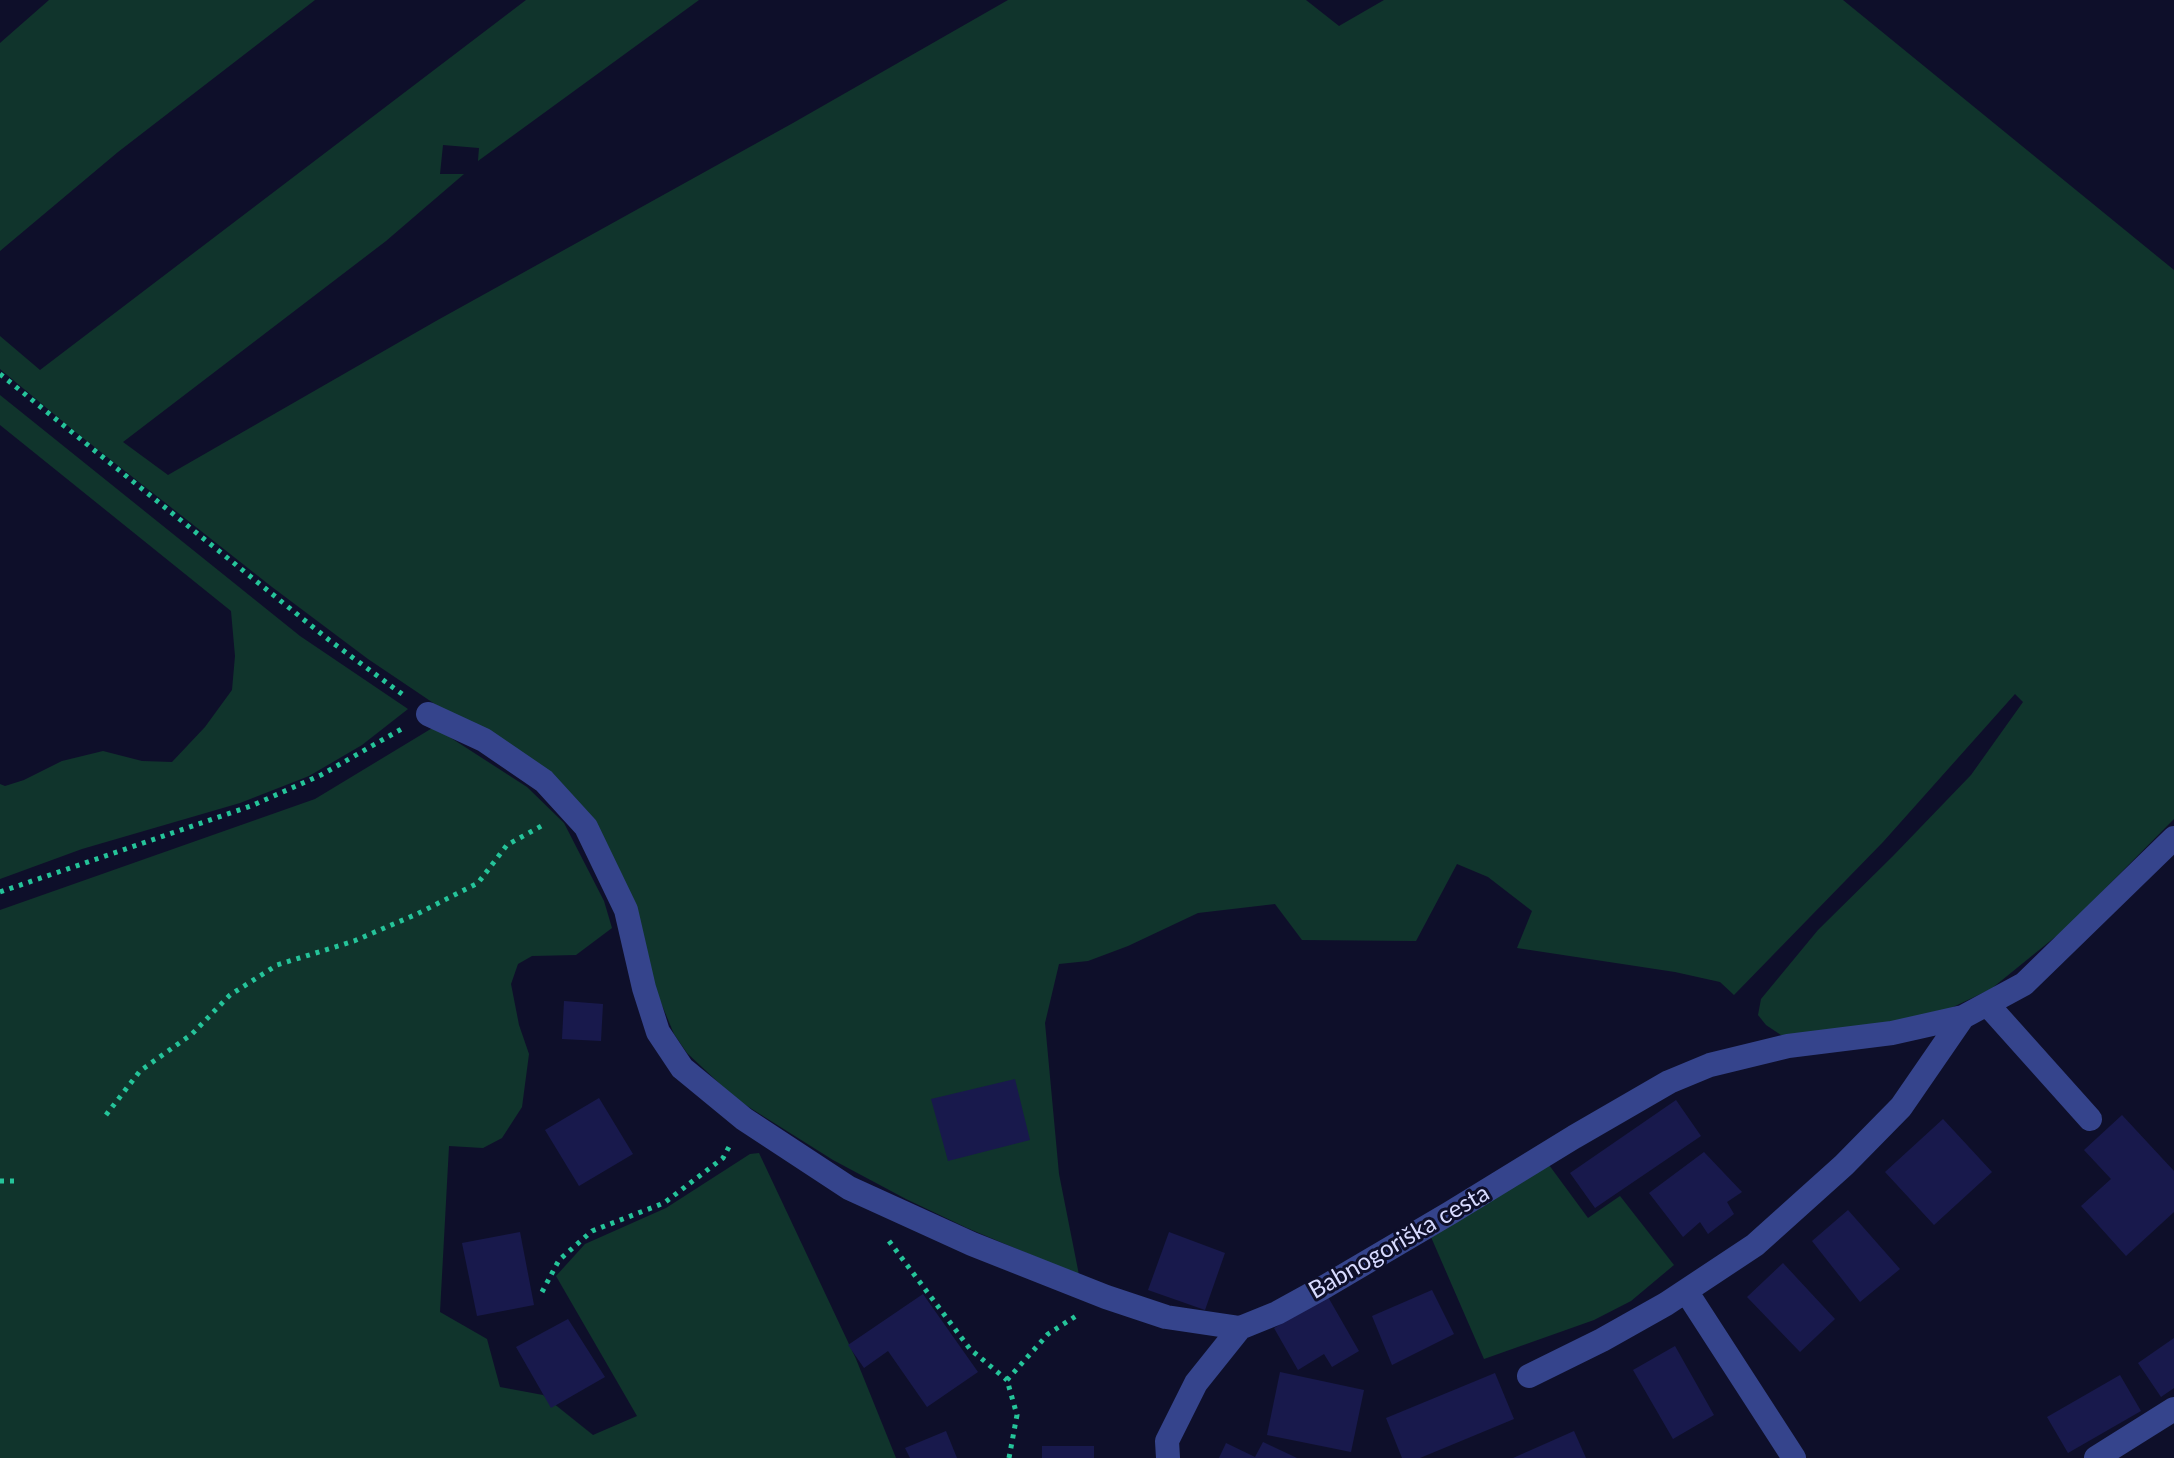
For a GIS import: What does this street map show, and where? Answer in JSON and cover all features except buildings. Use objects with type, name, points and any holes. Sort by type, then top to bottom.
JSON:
[{"type":"street","points":[[428,714],[484,740],[544,781],[586,827],[626,910],[658,1032],[682,1068],[744,1119],[849,1188],[972,1244],[1106,1297],[1166,1317],[1240,1328]]},
{"type":"street","name":"Babnogoriška cesta","points":[[1240,1328],[1277,1313],[1326,1286],[1669,1082],[1710,1065],[1788,1046],[1892,1033],[1963,1017],[2024,984],[2174,838]]},
{"type":"street","points":[[1987,1004],[2090,1119]]},
{"type":"street","points":[[1529,1376],[1602,1340],[1686,1291],[1755,1245],[1844,1165],[1901,1107],[1963,1017]]},
{"type":"street","points":[[1686,1291],[1794,1458]]},
{"type":"street","points":[[1168,1458],[1167,1441],[1196,1383],[1240,1328]]},
{"type":"street","points":[[2096,1458],[2174,1409]]},
{"type":"path","points":[[0,374],[329,640],[428,714],[321,775],[251,806],[0,892]]},
{"type":"path","points":[[106,1115],[140,1071],[192,1034],[230,995],[277,965],[354,941],[478,883],[507,845],[570,810]]},
{"type":"path","points":[[542,1292],[559,1260],[592,1231],[664,1203],[723,1158],[744,1119]]},
{"type":"path","points":[[0,1181],[15,1181]]},
{"type":"path","points":[[887,1238],[970,1349],[1007,1380],[1017,1415],[1009,1458]]},
{"type":"path","points":[[1007,1380],[1048,1334],[1106,1297]]},
{"type":"green space","points":[[49,0],[315,0],[118,152],[0,251],[0,43]]},
{"type":"green space","points":[[526,0],[699,0],[478,161],[479,148],[443,145],[440,174],[464,174],[386,241],[123,442],[168,475],[1008,0],[1306,0],[1339,26],[1384,0],[1843,0],[2174,270],[2174,819],[2065,929],[1991,989],[1951,1008],[1907,1021],[1796,1037],[1781,1035],[1766,1025],[1758,1015],[1761,999],[1818,930],[1971,775],[2023,702],[2015,694],[1883,842],[1734,995],[1720,982],[1675,972],[1517,948],[1532,911],[1488,877],[1457,864],[1416,941],[1302,940],[1275,904],[1198,913],[1088,961],[1059,964],[1045,1023],[1059,1174],[1079,1275],[906,1199],[833,1160],[736,1099],[687,1053],[674,1034],[592,837],[469,727],[368,659],[272,587],[0,369],[0,336],[40,370]]},
{"type":"green space","points":[[0,395],[300,636],[408,709],[362,745],[309,776],[240,803],[82,849],[0,879],[0,784],[5,786],[24,780],[62,761],[103,751],[142,761],[172,762],[205,727],[232,690],[235,656],[231,611],[0,425]]},
{"type":"green space","points":[[434,727],[527,787],[564,823],[604,901],[612,928],[576,955],[532,956],[518,964],[511,984],[519,1025],[529,1054],[522,1107],[502,1138],[483,1148],[449,1146],[440,1312],[487,1339],[500,1387],[543,1395],[593,1435],[637,1416],[556,1276],[585,1244],[666,1208],[750,1154],[759,1153],[856,1359],[896,1458],[0,1458],[0,910],[315,799]]},
{"type":"green space","points":[[1549,1165],[1588,1218],[1620,1196],[1674,1265],[1631,1301],[1594,1320],[1484,1359],[1431,1237]]}]
